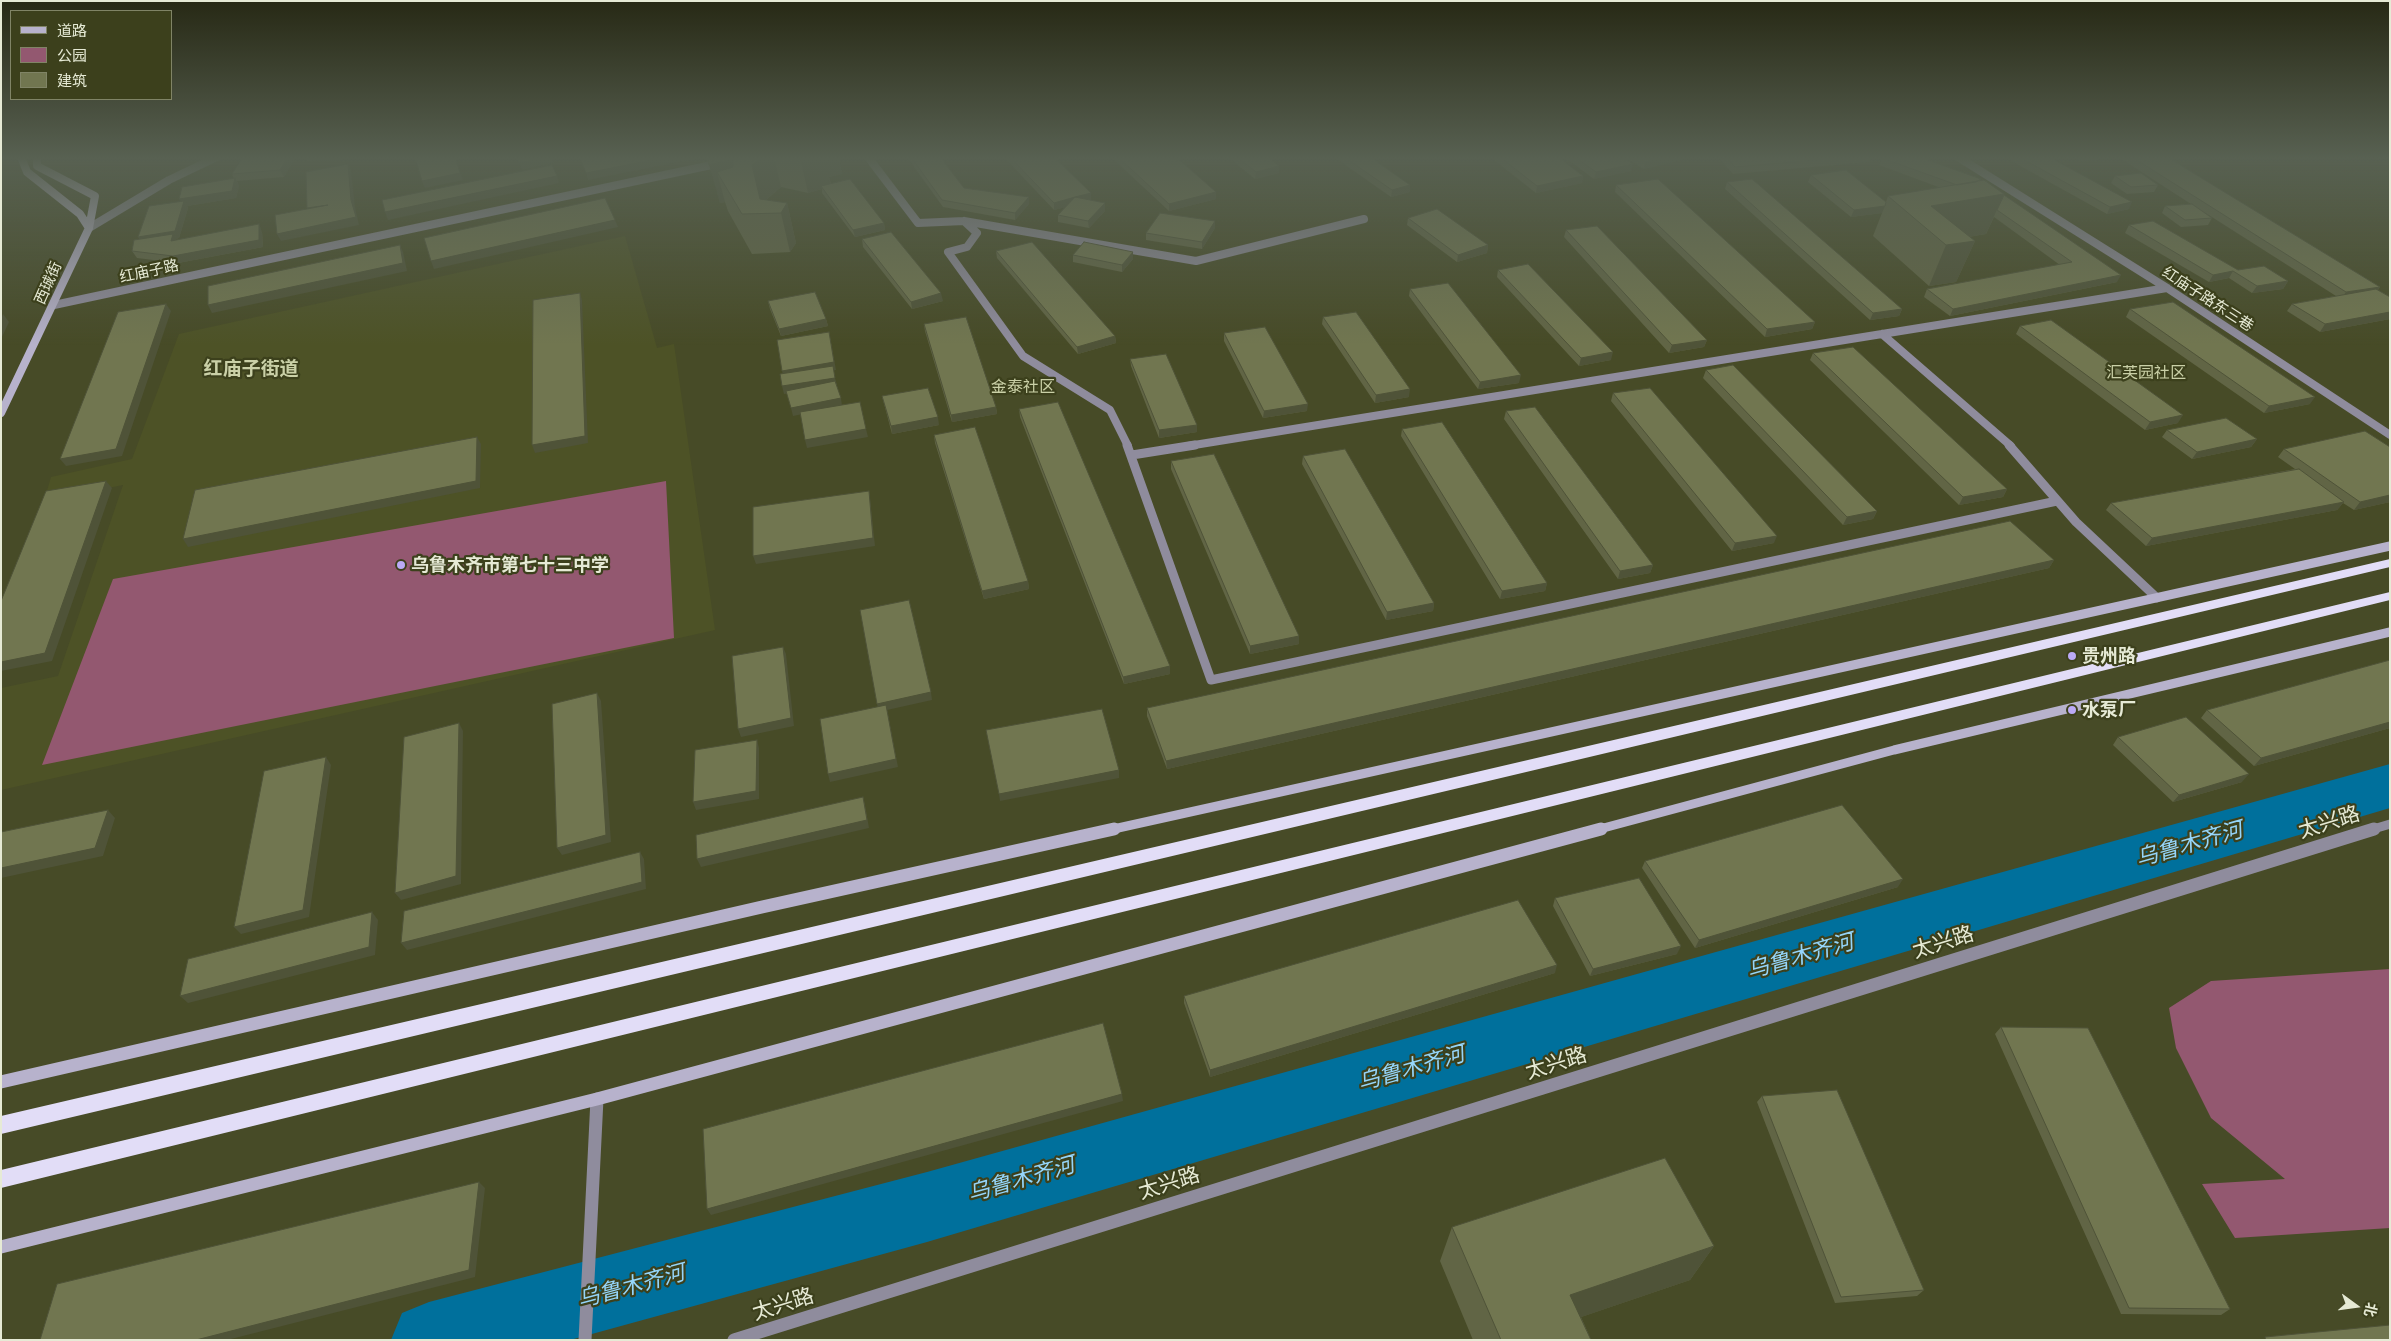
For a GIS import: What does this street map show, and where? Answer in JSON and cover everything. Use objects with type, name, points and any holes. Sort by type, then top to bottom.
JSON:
[{"type":"highway","points":[[1,1125],[2390,563]]},
{"type":"highway","points":[[1,1180],[2390,596]]},
{"type":"main road","points":[[83,220],[88,228]]},
{"type":"main road","name":"西珹街","points":[[1,412],[54,305],[90,220]]},
{"type":"main road","points":[[1,1082],[772,905],[2390,546]]},
{"type":"main road","points":[[1,1247],[597,1099],[1894,750],[2390,632]]},
{"type":"street","points":[[88,228],[102,220]]},
{"type":"street","name":"红庙子路","points":[[54,305],[455,220]]},
{"type":"street","points":[[915,220],[918,223],[964,220],[1196,261],[1362,220]]},
{"type":"street","points":[[964,220],[977,233],[967,247],[948,252],[1023,356],[1110,410],[1132,456],[1210,680],[2057,501]]},
{"type":"street","name":"红庙子路东三巷","points":[[2058,220],[2167,288],[2390,435]]},
{"type":"street","points":[[1132,456],[2167,288]]},
{"type":"street","points":[[1882,334],[2014,449],[2057,501],[2157,598]]},
{"type":"street","name":"太兴路","points":[[734,1340],[2390,824]]},
{"type":"street","points":[[585,1340],[597,1099]]},
{"type":"shaded area","name":"乌鲁木齐市第七十三中学","points":[[625,236],[657,348],[674,344],[715,630],[1,790],[1,688],[58,676],[123,485],[44,501],[51,477],[132,459],[179,334]]},
{"type":"green space","points":[[666,481],[674,638],[42,765],[113,579]]},
{"type":"green space","points":[[2390,969],[2390,1228],[2235,1238],[2202,1184],[2285,1179],[2211,1118],[2176,1048],[2169,1008],[2211,981]]},
{"type":"building","points":[[144,220],[178,220],[175,231],[138,237]]},
{"type":"building","points":[[275,220],[344,220],[277,234]]},
{"type":"building","points":[[507,220],[615,220],[431,261],[424,238]]},
{"type":"building","points":[[845,220],[881,220],[884,223],[853,230]]},
{"type":"building","points":[[1155,220],[1215,221],[1202,242],[1146,233]]},
{"type":"building","points":[[1410,220],[1452,220],[1488,245],[1458,255]]},
{"type":"building","points":[[1652,220],[1703,220],[1815,322],[1767,329]]},
{"type":"building","points":[[1769,220],[1799,220],[1902,309],[1873,313]]},
{"type":"building","points":[[1916,220],[1948,220],[1975,241],[1946,245]]},
{"type":"building","points":[[2011,220],[2040,220],[2121,275],[1953,309],[1927,289],[2072,262]]},
{"type":"building","points":[[2231,220],[2270,220],[2380,287],[2346,292]]},
{"type":"building","points":[[2153,221],[2238,270],[2264,266],[2288,281],[2257,286],[2233,271],[2213,275],[2129,225]]},
{"type":"building","points":[[259,224],[259,240],[173,256],[132,251],[134,240],[173,234],[171,241]]},
{"type":"building","points":[[1597,226],[1707,340],[1672,345],[1566,230]]},
{"type":"building","points":[[891,232],[941,293],[911,302],[862,239]]},
{"type":"building","points":[[1032,242],[1115,336],[1077,347],[996,251]]},
{"type":"building","points":[[1084,242],[1133,252],[1122,265],[1073,255]]},
{"type":"building","points":[[400,245],[403,263],[208,305],[208,286]]},
{"type":"building","points":[[1528,264],[1613,352],[1581,358],[1498,270]]},
{"type":"building","points":[[1448,283],[1521,375],[1480,382],[1410,289]]},
{"type":"building","points":[[2376,289],[2390,297],[2390,312],[2325,324],[2292,304]]},
{"type":"building","points":[[815,292],[826,319],[779,329],[768,301]]},
{"type":"building","points":[[580,293],[585,436],[532,445],[533,300]]},
{"type":"building","points":[[2173,302],[2315,397],[2269,406],[2130,309]]},
{"type":"building","points":[[166,304],[116,449],[60,459],[118,312]]},
{"type":"building","points":[[1356,312],[1410,389],[1376,395],[1323,317]]},
{"type":"building","points":[[966,317],[996,407],[951,415],[924,324]]},
{"type":"building","points":[[2051,320],[2183,415],[2150,422],[2020,326]]},
{"type":"building","points":[[1265,327],[1308,404],[1264,411],[1224,333]]},
{"type":"building","points":[[829,332],[834,362],[782,371],[777,340]]},
{"type":"building","points":[[1853,347],[2007,489],[1963,497],[1813,353]]},
{"type":"building","points":[[1166,354],[1197,425],[1159,430],[1130,359]]},
{"type":"building","points":[[1733,365],[1877,511],[1847,517],[1706,370]]},
{"type":"building","points":[[833,366],[835,378],[782,386],[780,374]]},
{"type":"building","points":[[835,381],[841,398],[791,408],[786,391]]},
{"type":"building","points":[[928,388],[938,417],[891,426],[882,396]]},
{"type":"building","points":[[1650,388],[1777,536],[1735,543],[1613,393]]},
{"type":"building","points":[[860,402],[866,429],[805,440],[800,412]]},
{"type":"building","points":[[1058,402],[1170,666],[1123,677],[1019,409]]},
{"type":"building","points":[[1535,407],[1653,565],[1620,571],[1506,411]]},
{"type":"building","points":[[2226,418],[2257,439],[2197,452],[2167,430]]},
{"type":"building","points":[[1442,422],[1547,583],[1502,591],[1402,429]]},
{"type":"building","points":[[975,427],[1028,581],[982,591],[934,435]]},
{"type":"building","points":[[2365,431],[2390,447],[2390,495],[2360,502],[2284,449]]},
{"type":"building","points":[[477,437],[476,481],[183,539],[195,490]]},
{"type":"building","points":[[1345,449],[1434,603],[1387,612],[1303,456]]},
{"type":"building","points":[[1214,454],[1299,636],[1250,646],[1171,461]]},
{"type":"building","points":[[2299,469],[2344,502],[2152,538],[2111,503]]},
{"type":"building","points":[[106,481],[45,653],[1,662],[1,601],[46,491]]},
{"type":"building","points":[[869,491],[873,538],[753,556],[753,507]]},
{"type":"building","points":[[2010,521],[2054,560],[1166,761],[1147,708]]},
{"type":"building","points":[[909,600],[931,692],[877,704],[860,610]]},
{"type":"building","points":[[783,647],[791,718],[738,729],[732,656]]},
{"type":"building","points":[[2390,660],[2390,722],[2261,758],[2207,710]]},
{"type":"building","points":[[597,693],[606,835],[557,848],[552,704]]},
{"type":"building","points":[[886,705],[896,759],[828,774],[820,719]]},
{"type":"building","points":[[1102,709],[1119,770],[999,794],[986,730]]},
{"type":"building","points":[[2186,717],[2249,774],[2179,795],[2118,737]]},
{"type":"building","points":[[459,723],[456,876],[395,893],[404,737]]},
{"type":"building","points":[[757,740],[756,791],[693,802],[695,750]]},
{"type":"building","points":[[326,757],[303,910],[234,927],[264,771]]},
{"type":"building","points":[[863,797],[867,820],[697,859],[696,835]]},
{"type":"building","points":[[1842,805],[1903,879],[1699,940],[1645,861]]},
{"type":"building","points":[[108,810],[95,848],[1,868],[1,832]]},
{"type":"building","points":[[640,852],[642,882],[401,943],[404,911]]},
{"type":"building","points":[[1639,878],[1681,946],[1593,969],[1555,898]]},
{"type":"building","points":[[1518,900],[1557,965],[1210,1070],[1184,996]]},
{"type":"building","points":[[372,912],[369,947],[180,996],[188,959]]},
{"type":"building","points":[[1103,1023],[1122,1094],[707,1209],[703,1129]]},
{"type":"building","points":[[2001,1027],[2088,1028],[2230,1309],[2129,1308]]},
{"type":"building","points":[[1837,1090],[1924,1290],[1841,1297],[1762,1096]]},
{"type":"building","points":[[1665,1158],[1714,1246],[1570,1295],[1591,1340],[1501,1340],[1452,1227]]},
{"type":"building","points":[[479,1182],[469,1270],[196,1340],[40,1340],[57,1284]]},
{"type":"building","points":[[2390,1325],[2390,1340],[2266,1340],[2265,1337]]},
{"type":"waterway","name":"乌鲁木齐河","points":[[429,1340],[927,1207],[2390,786]]},
{"type":"place","name":"乌鲁木齐市第七十三中学","points":[[401,565]]},
{"type":"place","name":"贵州路","points":[[2072,656]]},
{"type":"place","name":"水泵厂","points":[[2072,710]]},
{"type":"district","name":"红庙子街道","points":[[251,369]]},
{"type":"district","name":"汇芙园社区","points":[[2146,373]]},
{"type":"district","name":"金泰社区","points":[[1023,387]]}]
